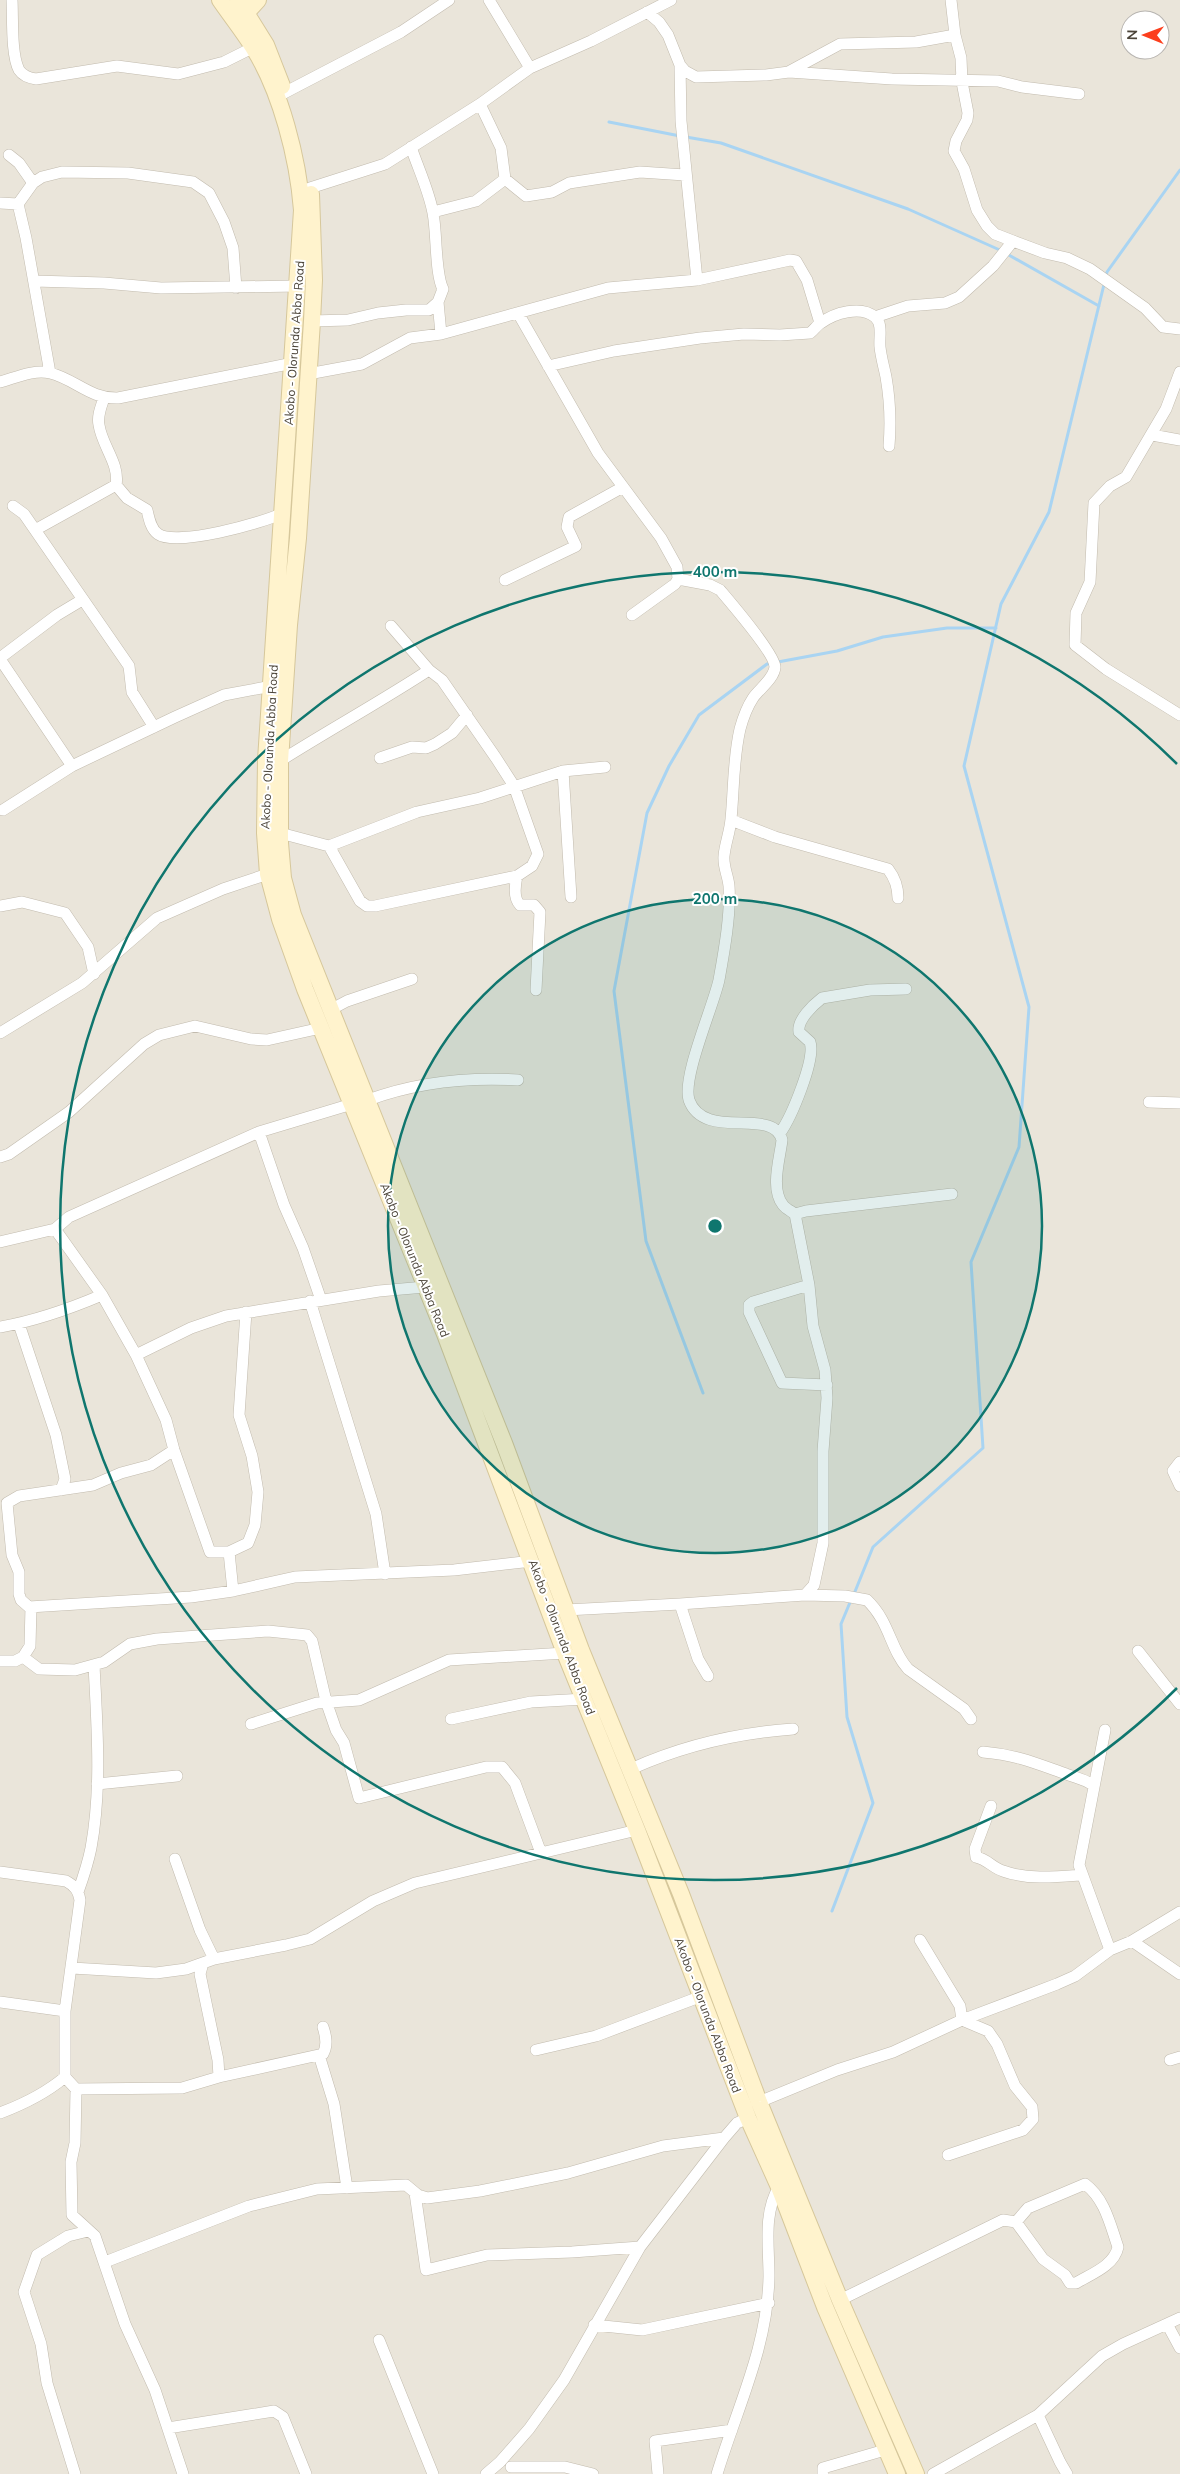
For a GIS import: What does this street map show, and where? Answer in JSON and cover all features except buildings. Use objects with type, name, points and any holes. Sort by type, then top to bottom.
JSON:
[{"type":"main road","name":"Akobo - Olorunda Abba Road","points":[[220,0],[254,47],[278,101],[300,188],[302,210],[266,760],[265,833],[268,874],[280,919],[305,989],[425,1286],[748,2118],[780,2187],[825,2307],[885,2450],[897,2474]]},
{"type":"main road","name":"Akobo - Olorunda Abba Road","points":[[248,4],[284,93],[302,152],[313,206],[312,321],[280,761],[280,833],[283,878],[293,915],[322,982],[504,1443],[566,1610],[681,1894],[759,2102],[840,2300],[916,2474]]},
{"type":"main road","points":[[305,989],[322,982]]},
{"type":"main road","points":[[664,1901],[681,1894]]},
{"type":"street","points":[[12,0],[16,54],[19,70],[25,77],[36,79],[117,66],[178,74],[224,62],[254,47]]},
{"type":"street","points":[[284,93],[401,32],[449,0]]},
{"type":"street","points":[[489,0],[506,32],[530,68]]},
{"type":"street","points":[[310,188],[385,164],[480,104],[530,68],[591,41],[671,0]]},
{"type":"street","points":[[951,0],[955,35],[961,58],[967,120],[956,141],[954,151],[964,169],[977,210],[987,226],[995,234],[1045,253],[1067,258],[1090,270],[1145,308],[1163,327],[1180,329]]},
{"type":"street","points":[[647,12],[659,22],[668,34],[680,64],[685,71],[696,78],[766,75],[789,72],[962,82],[998,82],[1080,94]]},
{"type":"street","points":[[789,72],[840,44],[916,42],[955,35]]},
{"type":"street","points":[[680,64],[679,97],[685,175],[697,280]]},
{"type":"street","points":[[480,104],[501,148],[505,179],[526,196],[552,192],[569,183],[640,172],[685,175]]},
{"type":"street","points":[[411,146],[433,212],[439,262],[438,280],[443,289],[438,302],[441,334]]},
{"type":"street","points":[[9,154],[19,163],[33,183]]},
{"type":"street","points":[[50,373],[18,204],[33,183],[42,177],[62,172],[128,173],[193,182],[209,192],[224,222],[234,248],[236,288]]},
{"type":"street","points":[[433,212],[476,201],[505,179]]},
{"type":"street","points":[[0,203],[18,204]]},
{"type":"street","points":[[548,366],[614,351],[700,338],[744,334],[780,335],[810,333],[820,323],[837,314],[852,311],[875,317],[908,306],[945,303],[959,297],[993,266],[1013,241]]},
{"type":"street","points":[[308,374],[362,364],[410,338],[441,334],[608,288],[697,280],[790,260],[796,261],[807,280],[820,323]]},
{"type":"street","points":[[34,281],[104,283],[161,288],[298,286]]},
{"type":"street","points":[[312,321],[348,320],[378,313],[429,310],[438,302]]},
{"type":"street","points":[[518,313],[598,453],[661,538],[677,567],[678,579],[675,584],[632,615]]},
{"type":"street","points":[[875,317],[880,326],[880,348],[887,383],[891,421],[890,446]]},
{"type":"street","points":[[0,382],[35,372],[50,373],[104,398],[118,398],[293,363]]},
{"type":"street","points":[[1180,372],[1166,409],[1126,477],[1110,486],[1094,503],[1090,582],[1076,613],[1075,645],[1106,669],[1180,715]]},
{"type":"street","points":[[104,398],[99,425],[114,465],[117,478],[116,485],[127,498],[147,510],[153,530],[160,536],[169,538],[222,531],[269,520],[283,513]]},
{"type":"street","points":[[1152,435],[1180,440]]},
{"type":"street","points":[[35,530],[116,485]]},
{"type":"street","points":[[505,580],[576,546],[567,527],[569,517],[624,487]]},
{"type":"street","points":[[13,506],[24,514],[129,666],[132,692],[154,727]]},
{"type":"street","points":[[678,579],[710,585],[720,590],[773,662],[772,675],[747,709],[740,728],[735,755],[731,820],[724,857],[724,868],[729,886],[722,957],[714,1000],[696,1050],[689,1086],[689,1100],[696,1111],[709,1120],[771,1126],[780,1133],[782,1140],[777,1183],[778,1197],[784,1206],[795,1214],[809,1285],[813,1326],[825,1370],[827,1385],[822,1459],[822,1543],[814,1585],[805,1595]]},
{"type":"street","points":[[72,766],[0,659],[57,615],[82,600]]},
{"type":"street","points":[[329,846],[360,901],[367,906],[413,899],[517,876],[532,866],[538,854],[514,786],[442,680],[429,670],[391,626]]},
{"type":"street","points":[[280,761],[320,735],[378,704],[429,670]]},
{"type":"street","points":[[3,810],[72,766],[154,727],[224,695],[272,686]]},
{"type":"street","points":[[380,758],[412,747],[426,748],[435,744],[452,733],[467,715]]},
{"type":"street","points":[[280,833],[329,846],[417,812],[480,798],[563,771],[605,767]]},
{"type":"street","points":[[563,771],[571,897]]},
{"type":"street","points":[[731,820],[775,837],[888,869],[893,875],[898,889],[898,898]]},
{"type":"street","points":[[0,1033],[94,974],[157,918],[223,889],[268,874]]},
{"type":"street","points":[[517,876],[516,902],[523,906],[534,905],[540,912],[536,990]]},
{"type":"street","points":[[0,906],[22,902],[65,913],[88,947],[94,974]]},
{"type":"street","points":[[332,1009],[347,1001],[412,979]]},
{"type":"street","points":[[780,1133],[798,1097],[811,1053],[810,1042],[799,1032],[799,1023],[817,1002],[822,998],[870,990],[906,989]]},
{"type":"street","points":[[0,1157],[9,1154],[69,1112],[144,1044],[159,1035],[195,1026],[252,1039],[267,1040],[321,1028]]},
{"type":"street","points":[[368,1100],[425,1084],[465,1078],[518,1080]]},
{"type":"street","points":[[1149,1102],[1180,1103]]},
{"type":"street","points":[[0,1242],[55,1229],[69,1217],[259,1132],[352,1104]]},
{"type":"street","points":[[259,1132],[284,1205],[303,1248],[376,1514],[385,1574]]},
{"type":"street","points":[[795,1214],[806,1211],[952,1194]]},
{"type":"street","points":[[55,1229],[102,1295],[136,1355],[166,1420],[174,1450],[210,1552],[229,1552],[248,1543],[255,1525],[258,1492],[252,1456],[239,1416],[246,1312]]},
{"type":"street","points":[[809,1285],[753,1302],[749,1305],[749,1312],[782,1383],[827,1385]]},
{"type":"street","points":[[136,1355],[191,1328],[226,1316],[379,1291],[425,1286]]},
{"type":"street","points":[[0,1327],[19,1324],[102,1295]]},
{"type":"street","points":[[19,1324],[56,1435],[63,1485]]},
{"type":"street","points":[[174,1450],[150,1465],[121,1473],[93,1485],[77,1487],[63,1485],[19,1496],[7,1503],[12,1555],[19,1572],[20,1600],[24,1605],[31,1607],[191,1597],[233,1591],[296,1577],[350,1573],[385,1574],[454,1570],[532,1561]]},
{"type":"street","points":[[1180,1462],[1173,1471],[1180,1486]]},
{"type":"street","points":[[229,1552],[233,1591]]},
{"type":"street","points":[[0,1556],[12,1555]]},
{"type":"street","points":[[566,1610],[805,1595],[845,1596],[867,1600],[888,1627],[901,1661],[908,1669],[964,1709],[971,1719]]},
{"type":"street","points":[[680,1604],[698,1659],[708,1676]]},
{"type":"street","points":[[0,1661],[15,1661],[23,1657],[30,1646],[31,1607]]},
{"type":"street","points":[[23,1657],[39,1669],[51,1671],[75,1670],[104,1662],[130,1644],[156,1640],[268,1631],[295,1632],[307,1635],[312,1641],[326,1701],[336,1730],[344,1743],[359,1798],[486,1768],[502,1767],[515,1783],[541,1853]]},
{"type":"street","points":[[1138,1651],[1180,1704]]},
{"type":"street","points":[[251,1724],[326,1701],[359,1700],[449,1660],[566,1653]]},
{"type":"street","points":[[78,1892],[91,1848],[97,1784],[98,1737],[94,1665]]},
{"type":"street","points":[[451,1719],[531,1702],[586,1699]]},
{"type":"street","points":[[631,1769],[663,1755],[754,1732],[793,1730]]},
{"type":"street","points":[[1105,1730],[1079,1864],[1081,1875],[1110,1950]]},
{"type":"street","points":[[983,1752],[1013,1755],[1035,1761],[1087,1780],[1094,1786]]},
{"type":"street","points":[[97,1784],[177,1776]]},
{"type":"street","points":[[991,1806],[975,1849],[976,1857],[982,1858],[1002,1871],[1024,1876],[1047,1878],[1081,1875]]},
{"type":"street","points":[[72,1968],[156,1973],[186,1969],[214,1959],[310,1939],[372,1901],[415,1883],[637,1830]]},
{"type":"street","points":[[175,1858],[200,1930],[214,1959]]},
{"type":"street","points":[[0,1872],[66,1881],[74,1886],[78,1892],[80,1900],[65,2011],[65,2077],[76,2089],[75,2143],[71,2162],[72,2215],[95,2236],[125,2324],[155,2390],[183,2474]]},
{"type":"street","points":[[759,2102],[837,2070],[893,2052],[962,2020],[1075,1976],[1110,1950],[1132,1942],[1180,1912]]},
{"type":"street","points":[[920,1940],[960,2006],[962,2020]]},
{"type":"street","points":[[1132,1942],[1180,1974]]},
{"type":"street","points":[[203,1963],[200,1974],[218,2060],[219,2076]]},
{"type":"street","points":[[536,2050],[596,2036],[702,1996]]},
{"type":"street","points":[[0,2002],[65,2011]]},
{"type":"street","points":[[948,2155],[1023,2130],[1032,2120],[1032,2107],[1015,2086],[997,2044],[988,2031],[962,2020]]},
{"type":"street","points":[[76,2089],[182,2088],[219,2076],[319,2055],[323,2054],[326,2049],[324,2027]]},
{"type":"street","points":[[319,2055],[334,2104],[347,2188]]},
{"type":"street","points":[[0,2113],[20,2106],[53,2088],[65,2077]]},
{"type":"street","points":[[509,2468],[529,2429],[564,2380],[640,2247],[724,2138],[737,2123],[748,2118]]},
{"type":"street","points":[[105,2262],[249,2206],[317,2189],[406,2185],[414,2193],[427,2198],[480,2191],[568,2173],[663,2146],[724,2138]]},
{"type":"street","points":[[840,2300],[979,2230],[1003,2220],[1016,2222],[1043,2258],[1065,2275],[1070,2283],[1076,2283],[1106,2265],[1117,2254],[1118,2247],[1102,2203],[1096,2192],[1085,2184],[1028,2208],[1016,2222]]},
{"type":"street","points":[[717,2474],[752,2372],[768,2303],[768,2218],[772,2199],[780,2187]]},
{"type":"street","points":[[414,2193],[426,2270],[488,2255],[640,2247]]},
{"type":"street","points":[[75,2474],[47,2383],[41,2344],[24,2292],[37,2255],[68,2236],[88,2231]]},
{"type":"street","points":[[594,2325],[642,2330],[768,2303]]},
{"type":"street","points":[[933,2474],[1038,2415],[1102,2356],[1180,2318]]},
{"type":"street","points":[[1166,2324],[1180,2348]]},
{"type":"street","points":[[379,2340],[432,2474]]},
{"type":"street","points":[[168,2428],[274,2411],[283,2416],[306,2474]]},
{"type":"street","points":[[1038,2415],[1067,2474]]},
{"type":"street","points":[[658,2474],[655,2441],[732,2430]]},
{"type":"street","points":[[823,2474],[823,2468],[885,2450]]},
{"type":"street","points":[[486,2474],[509,2468],[565,2467],[593,2474]]},
{"type":"shaded area","points":[[0,0],[1180,0],[1180,2474],[0,2474]]},
{"type":"waterway","points":[[609,122],[680,136]]},
{"type":"waterway","points":[[686,137],[721,143],[908,209],[1002,251]]},
{"type":"waterway","points":[[854,1594],[873,1547],[983,1448],[971,1262],[1019,1147],[1029,1007],[964,766],[1001,604],[1049,512],[1107,272],[1180,170]]},
{"type":"waterway","points":[[1007,254],[1099,306]]},
{"type":"waterway","points":[[703,1393],[646,1241],[614,991],[647,813],[669,766],[699,715],[767,664],[837,651],[883,637],[947,628],[996,628]]},
{"type":"waterway","points":[[832,1911],[873,1803],[847,1717],[841,1624],[851,1600]]}]
